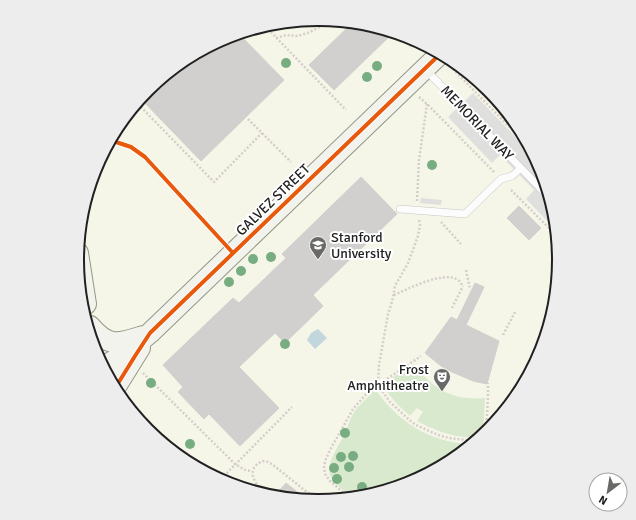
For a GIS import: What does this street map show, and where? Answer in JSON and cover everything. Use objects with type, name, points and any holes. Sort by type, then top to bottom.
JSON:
[{"type":"street","name":"GALVEZ STREET","points":[[108,364],[128,352],[150,333],[438,64]]},
{"type":"street","points":[[95,332],[108,341],[120,343],[150,333]]},
{"type":"street","name":"GALVEZ STREET","points":[[118,383],[150,333]]},
{"type":"lane","name":"MEMORIAL WAY","points":[[438,64],[521,168],[541,189]]},
{"type":"lane","points":[[400,208],[417,207],[465,214],[501,179],[512,176],[521,168]]},
{"type":"path","points":[[276,38],[286,35],[298,36],[321,26]]},
{"type":"path","points":[[269,31],[346,110]]},
{"type":"path","points":[[419,97],[428,104],[497,175]]},
{"type":"path","points":[[428,104],[419,160],[417,207],[420,225],[418,236],[408,262],[395,286],[382,346],[378,384],[390,402],[416,425],[438,435],[467,440]]},
{"type":"path","points":[[141,107],[214,182],[262,133]]},
{"type":"path","points":[[248,119],[291,162]]},
{"type":"path","points":[[511,190],[550,229]]},
{"type":"path","points":[[438,219],[461,244]]},
{"type":"path","points":[[466,270],[470,289]]},
{"type":"path","points":[[394,295],[435,278],[452,278],[458,280],[463,286],[452,308]]},
{"type":"path","points":[[503,335],[515,312]]},
{"type":"path","points":[[342,492],[330,481],[325,474],[324,468],[325,461],[330,450],[353,409],[369,391],[421,356]]},
{"type":"path","points":[[143,372],[235,464],[246,470],[252,471]]},
{"type":"path","points":[[487,421],[488,383]]},
{"type":"path","points":[[225,474],[292,407]]},
{"type":"path","points":[[259,486],[253,477],[252,471],[255,465],[263,461],[268,462],[309,493]]},
{"type":"shaded area","name":"Stanford University","points":[[318,26],[364,30],[408,44],[435,57],[460,74],[494,106],[513,130],[521,143],[540,185],[548,214],[552,260],[550,291],[548,306],[540,335],[521,377],[504,402],[472,436],[448,455],[435,463],[393,482],[364,490],[349,492],[318,494],[272,490],[228,476],[201,463],[176,446],[142,414],[123,390],[115,377],[96,335],[88,306],[86,291],[84,260],[88,214],[102,170],[115,143],[132,118],[164,84],[188,65],[201,57],[243,38],[272,30],[287,28]]},
{"type":"shaded area","points":[[473,93],[521,142],[540,185],[549,223],[526,199],[534,190],[500,155],[492,163],[448,117]]},
{"type":"shaded area","points":[[421,198],[442,200],[441,205],[420,203]]},
{"type":"green space","points":[[414,364],[428,380],[444,392],[463,397],[485,398],[484,424],[471,437],[450,434],[431,428],[417,421],[423,412],[417,408],[410,416],[397,404],[381,385]]},
{"type":"green space","points":[[375,389],[394,411],[415,428],[440,439],[463,443],[435,463],[408,476],[364,490],[346,492],[333,481],[330,475],[329,471],[331,461],[353,414]]},
{"type":"water","points":[[318,329],[327,338],[315,349],[307,340],[311,333]]},
{"type":"building","points":[[347,28],[364,30],[389,37],[334,90],[309,65]]},
{"type":"building","points":[[243,38],[284,80],[201,161],[145,103],[164,84],[188,65],[215,50]]},
{"type":"building","points":[[361,177],[397,214],[313,295],[323,306],[285,343],[275,333],[239,367],[279,408],[240,446],[209,414],[204,419],[178,392],[183,387],[163,365],[233,298],[239,303],[286,258],[282,254]]},
{"type":"building","points":[[519,206],[541,228],[529,240],[507,218]]},
{"type":"building","points":[[475,283],[484,287],[466,325],[499,341],[487,384],[473,381],[452,372],[441,366],[425,353],[451,317],[457,320]]},
{"type":"building","points":[[286,483],[298,493],[287,492],[279,491]]},
{"type":"cycle path","points":[[118,383],[150,333],[436,58]]},
{"type":"cycle path","points":[[116,142],[131,147],[145,157],[233,253]]},
{"type":"place","name":"Stanford University","points":[[318,260]]},
{"type":"place","name":"Frost Amphitheatre","points":[[442,392]]}]
